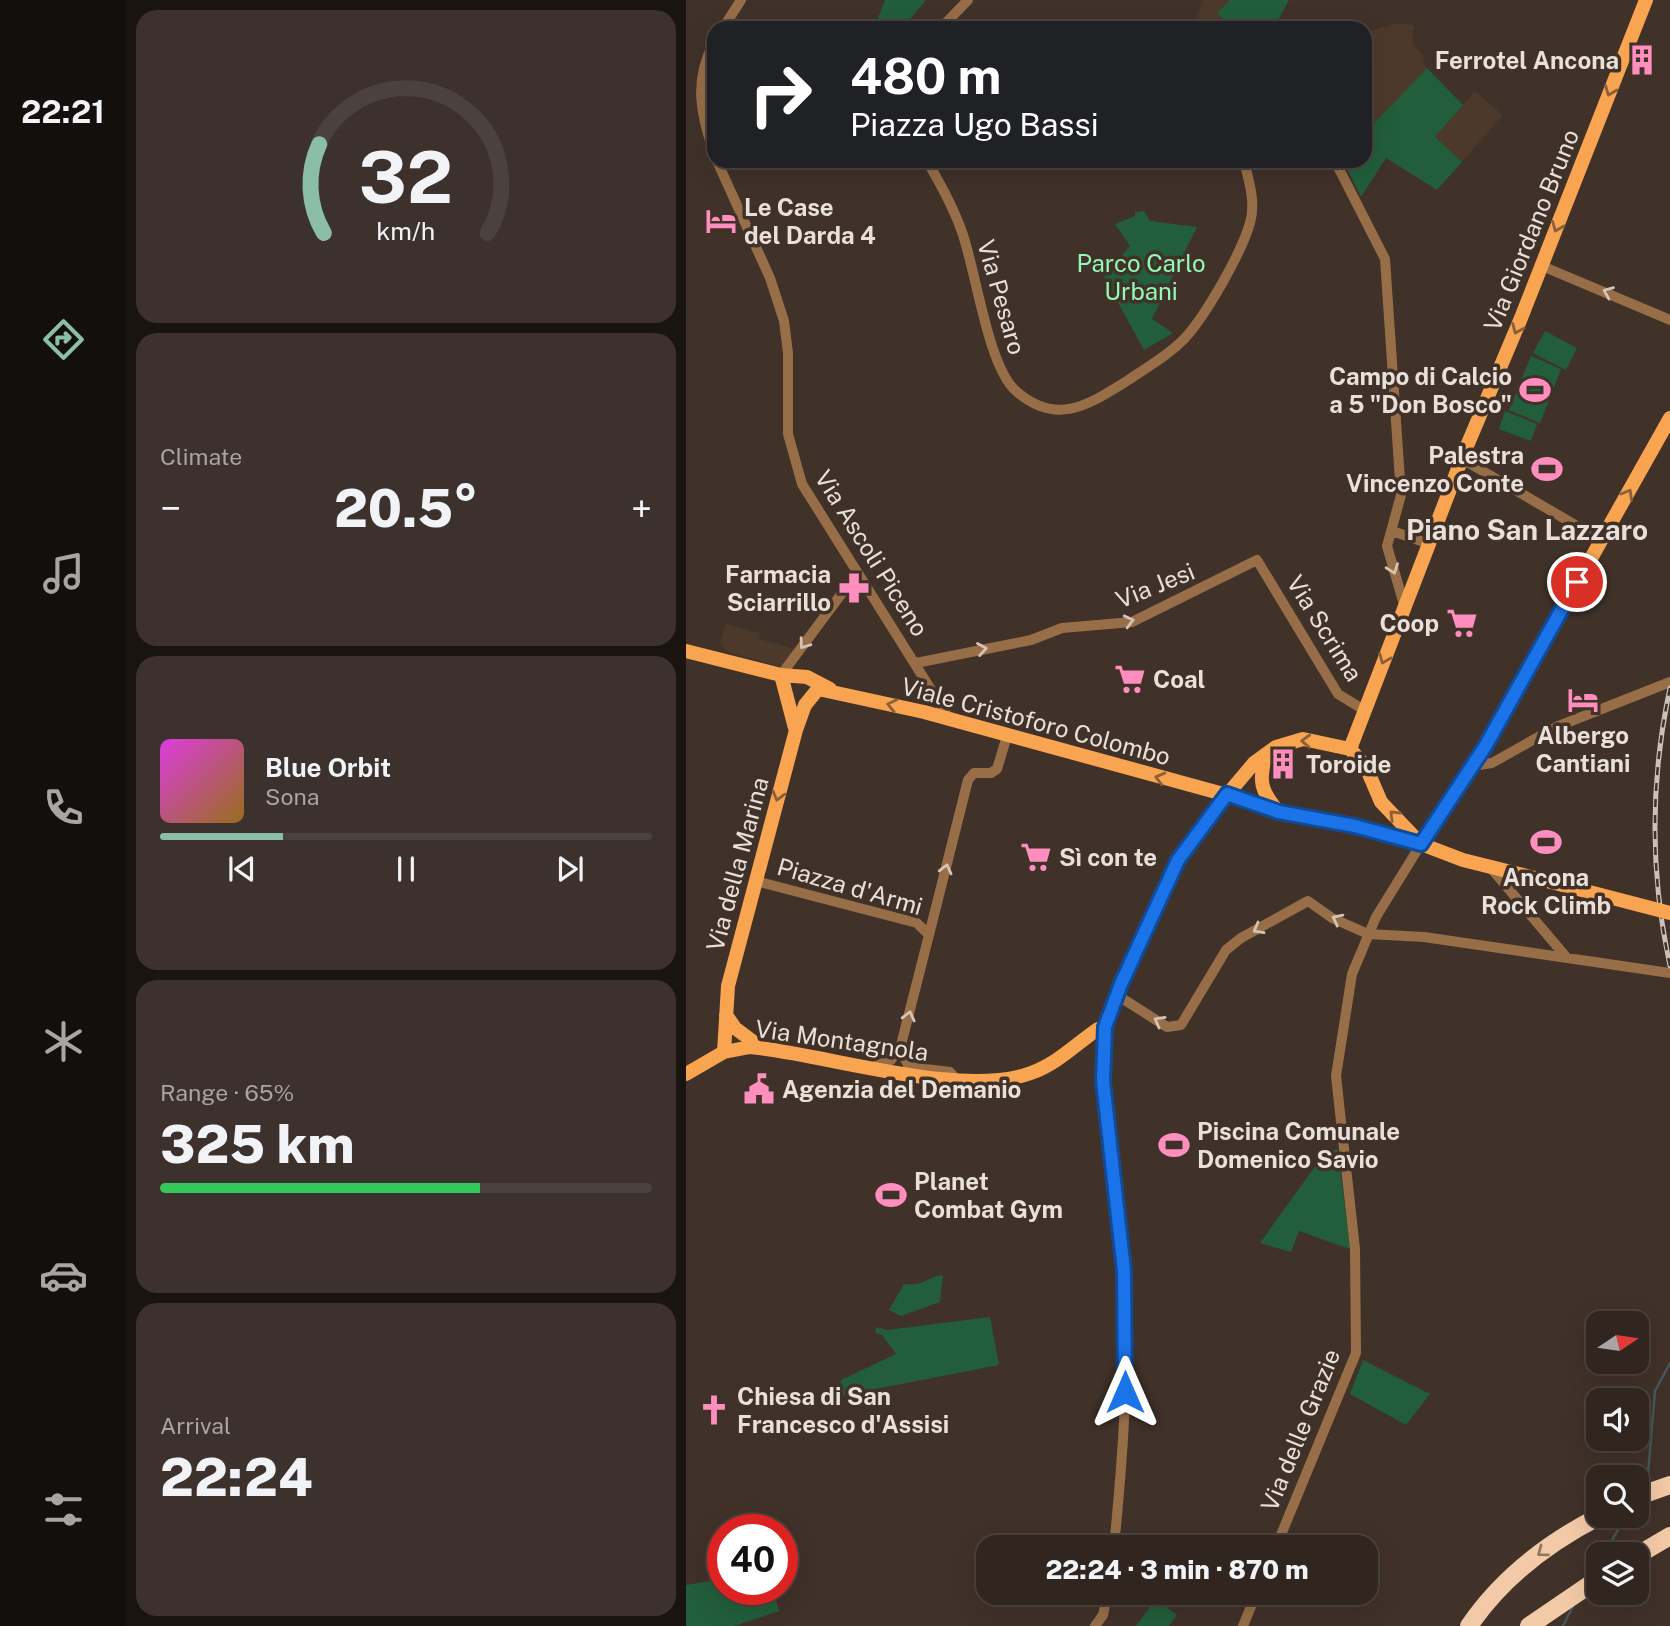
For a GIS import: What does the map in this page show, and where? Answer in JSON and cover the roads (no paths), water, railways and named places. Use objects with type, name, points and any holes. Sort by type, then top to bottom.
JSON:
[{"type":"highway","points":[[1649,1492],[1670,1485]]},
{"type":"highway","points":[[1469,1626],[1510,1579],[1536,1556],[1586,1523]]},
{"type":"highway","points":[[1649,1548],[1670,1536]]},
{"type":"highway","points":[[1528,1626],[1586,1588]]},
{"type":"main road","name":"Via Giordano Bruno","points":[[1350,749],[1462,459],[1542,266],[1645,2]]},
{"type":"main road","points":[[1105,1027],[1178,860],[1227,794],[1254,763],[1276,747],[1303,739],[1330,742],[1350,749],[1366,768],[1381,802],[1421,844],[1460,780],[1473,766],[1670,418]]},
{"type":"main road","name":"Viale Cristoforo Colombo","points":[[686,651],[781,675],[817,680],[834,692]]},
{"type":"main road","points":[[781,675],[796,730]]},
{"type":"main road","name":"Viale Cristoforo Colombo","points":[[818,689],[950,720],[1227,794],[1279,812],[1355,826],[1490,867],[1670,914]]},
{"type":"main road","name":"Via della Marina","points":[[724,1052],[728,986],[796,730],[805,705],[818,689]]},
{"type":"main road","points":[[1266,755],[1260,773],[1262,790],[1279,812]]},
{"type":"main road","points":[[726,1015],[746,1039],[763,1048]]},
{"type":"main road","name":"Via Montagnola","points":[[686,1074],[724,1052],[763,1048],[956,1079],[998,1080],[1031,1073],[1051,1064],[1098,1029],[1105,1027]]},
{"type":"street","points":[[728,21],[741,0]]},
{"type":"street","points":[[948,21],[968,0]]},
{"type":"street","points":[[707,61],[701,77],[700,103],[707,128]]},
{"type":"street","name":"Via Ascoli Piceno","points":[[721,168],[770,278],[784,321],[788,353],[788,434],[796,470],[950,720]]},
{"type":"street","name":"Via Pesaro","points":[[930,168],[962,231],[996,354],[1007,383],[1033,404],[1051,410],[1073,410],[1090,404],[1170,353],[1199,320],[1250,223],[1252,197],[1246,168]]},
{"type":"street","points":[[1339,168],[1385,259],[1401,472],[1401,495],[1387,546],[1389,561],[1405,608]]},
{"type":"street","points":[[1542,266],[1670,320]]},
{"type":"street","points":[[1462,459],[1601,540]]},
{"type":"street","points":[[1392,531],[1430,544]]},
{"type":"street","name":"Via Jesi","points":[[916,663],[1031,640],[1062,628],[1132,622],[1258,559]]},
{"type":"street","name":"Via Scrima","points":[[1258,559],[1338,694],[1364,710]]},
{"type":"street","points":[[781,675],[857,573]]},
{"type":"street","points":[[1473,766],[1492,763],[1556,727],[1670,682]]},
{"type":"street","name":"Piazza d'Armi","points":[[900,1049],[968,780],[974,773],[991,774],[997,769],[1007,736]]},
{"type":"street","name":"Via delle Grazie","points":[[1281,1535],[1356,1353],[1355,1249],[1336,1076],[1352,974],[1368,934],[1421,844]]},
{"type":"street","points":[[1490,867],[1567,958]]},
{"type":"street","name":"Piazza d'Armi","points":[[756,881],[917,923],[929,935]]},
{"type":"street","points":[[1117,995],[1167,1027],[1181,1025],[1226,950],[1241,938],[1308,901],[1332,918],[1368,934],[1424,937],[1670,973]]},
{"type":"street","points":[[1105,1027],[1103,1081],[1125,1287],[1125,1416],[1115,1535]]},
{"type":"street","points":[[873,1067],[891,1060],[900,1049]]},
{"type":"street","name":"Via Montagnola","points":[[900,1049],[909,1067],[950,1073],[956,1079]]},
{"type":"street","points":[[1095,1626],[1103,1615],[1105,1605]]},
{"type":"street","points":[[1243,1626],[1252,1605]]},
{"type":"waterway","points":[[1649,1465],[1655,1391],[1670,1363]]},
{"type":"waterway","points":[[1611,1542],[1619,1528]]},
{"type":"waterway","points":[[1563,1626],[1574,1604]]},
{"type":"railway","points":[[1670,688],[1659,758],[1655,827],[1659,897],[1670,966]]},
{"type":"place","name":"Ferrotel Ancona","points":[[1642,60]]},
{"type":"place","name":"Le Case del Darda 4","points":[[721,221]]},
{"type":"place","name":"Campo di Calcio a 5 \"Don Bosco\"","points":[[1535,390]]},
{"type":"place","name":"Palestra Vincenzo Conte","points":[[1547,469]]},
{"type":"place","name":"Farmacia Sciarrillo","points":[[854,588]]},
{"type":"place","name":"Coop","points":[[1462,623]]},
{"type":"place","name":"Coal","points":[[1130,679]]},
{"type":"place","name":"Albergo Cantiani","points":[[1583,700]]},
{"type":"place","name":"Toroide","points":[[1283,764]]},
{"type":"place","name":"Ancona Rock Climb","points":[[1546,842]]},
{"type":"place","name":"Sì con te","points":[[1036,857]]},
{"type":"place","name":"Agenzia del Demanio","points":[[759,1089]]},
{"type":"place","name":"Piscina Comunale Domenico Savio","points":[[1174,1145]]},
{"type":"place","name":"Planet Combat Gym","points":[[891,1195]]},
{"type":"place","name":"Chiesa di San Francesco d'Assisi","points":[[714,1410]]},
{"type":"district","name":"Piano San Lazzaro","points":[[1527,529]]},
{"type":"park label","name":"Parco Carlo Urbani","points":[[1141,277]]}]
